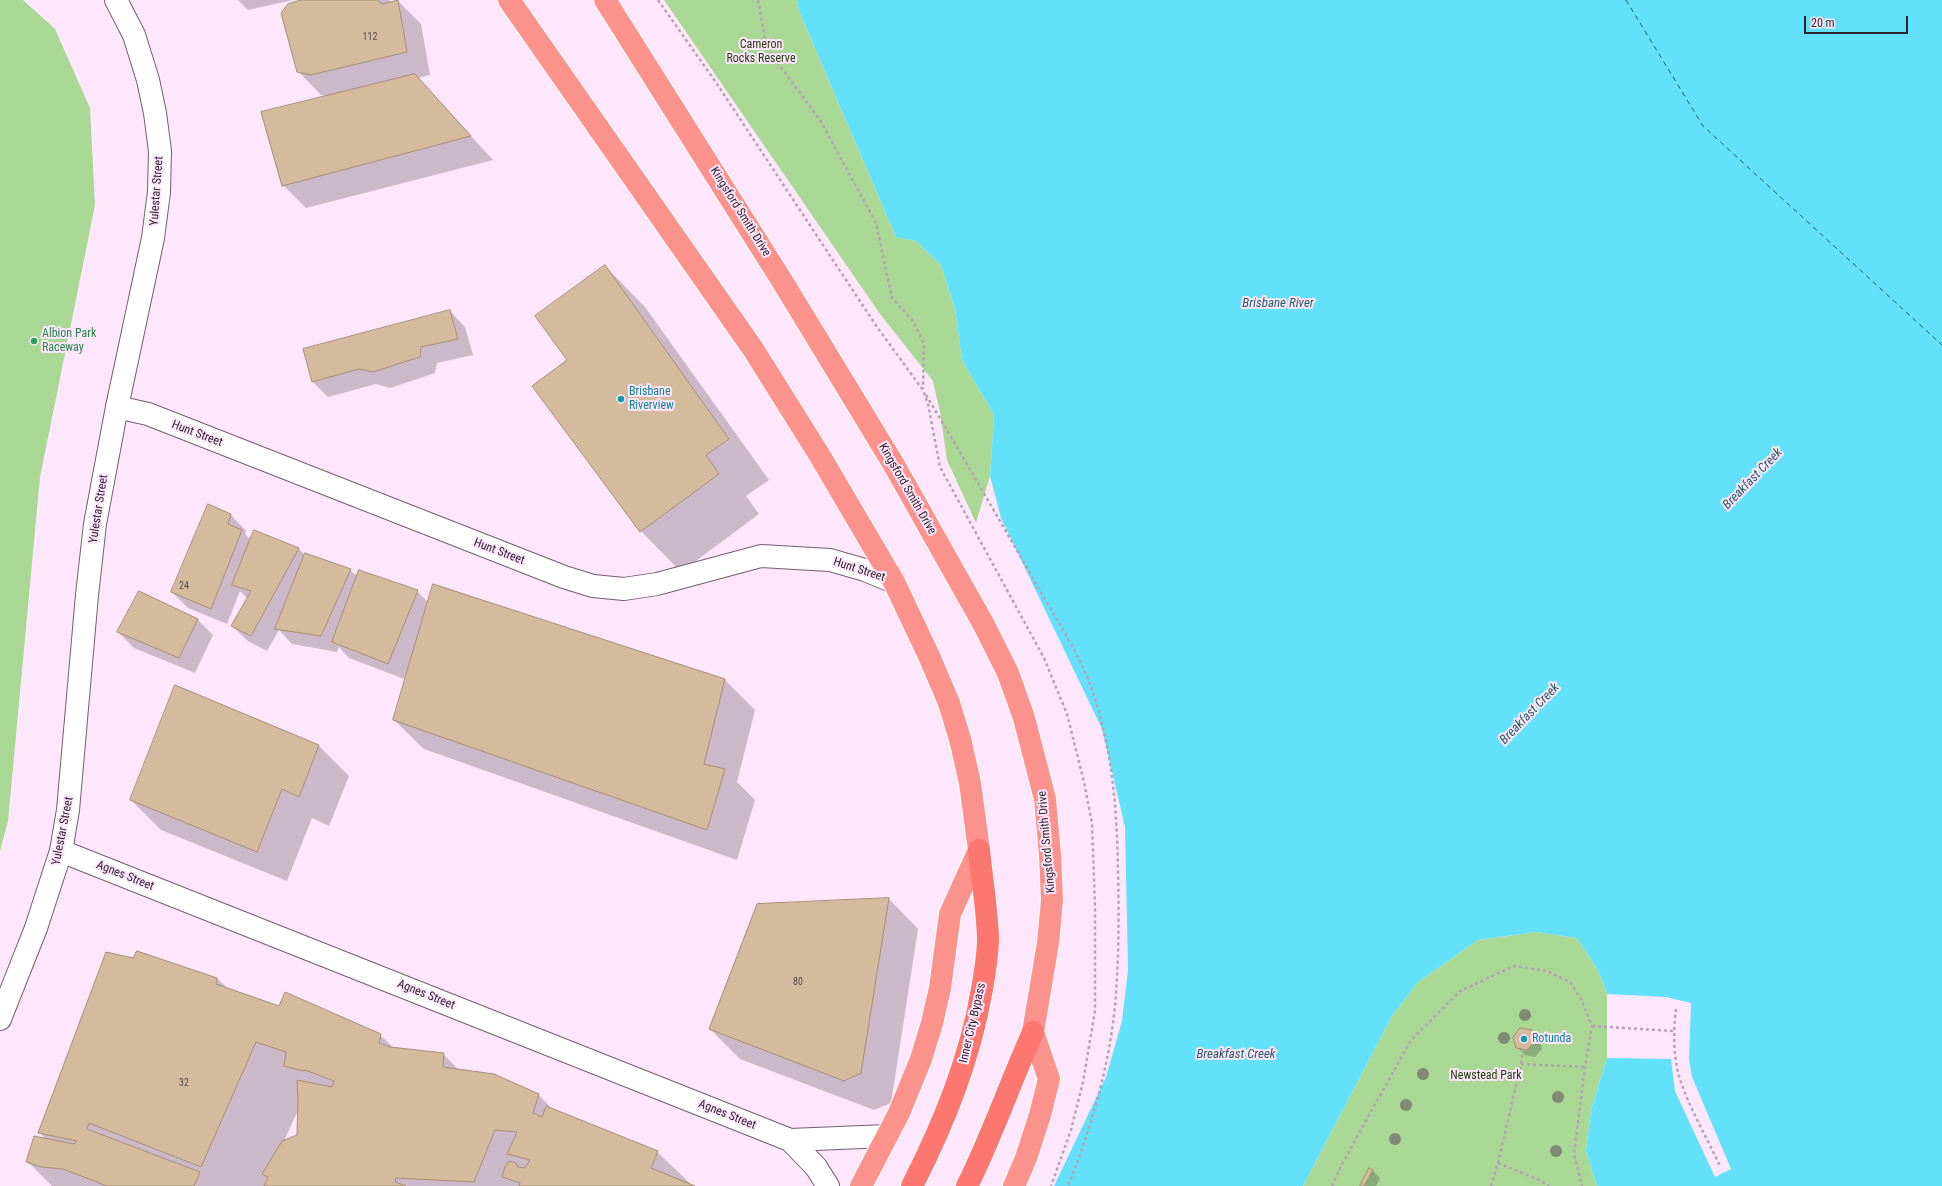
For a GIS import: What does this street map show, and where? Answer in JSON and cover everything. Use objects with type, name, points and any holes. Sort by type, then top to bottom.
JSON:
[{"type":"highway","points":[[509,0],[753,350],[820,456],[894,582],[930,656],[949,703],[960,740],[970,783],[979,850],[950,914],[944,969],[927,1041],[913,1079],[887,1136],[861,1186]]},
{"type":"highway","name":"Kingsford Smith Drive","points":[[605,0],[784,284],[894,465],[973,604],[1008,673],[1036,758],[1045,799],[1050,855],[1052,900],[1048,943],[1033,1032]]},
{"type":"highway","name":"Inner City Bypass","points":[[912,1186],[945,1117],[955,1091],[964,1065],[978,1010],[988,938],[979,850]]},
{"type":"highway","points":[[966,1186],[994,1128],[1012,1078],[1033,1032]]},
{"type":"highway","points":[[1014,1186],[1028,1151],[1049,1080],[1033,1032]]},
{"type":"street","name":"Yulestar Street","points":[[0,1019],[36,928],[61,851],[68,810],[87,594],[95,524],[117,407],[153,238],[159,192],[160,151],[155,113],[148,80],[134,35],[116,0]]},
{"type":"street","name":"Hunt Street","points":[[117,407],[148,414],[564,577],[593,586],[624,589],[657,584],[761,556],[830,560],[865,570],[894,582]]},
{"type":"street","name":"Agnes Street","points":[[61,851],[790,1140],[887,1136]]},
{"type":"street","name":"Agnes Street","points":[[790,1140],[816,1167],[828,1186]]},
{"type":"path","points":[[658,0],[715,81],[877,327],[923,390],[924,344],[913,321],[892,298],[876,222],[820,120],[772,56],[765,39],[758,0]]},
{"type":"path","points":[[1332,1186],[1342,1164],[1411,1040],[1460,991],[1514,966],[1547,971],[1570,982],[1581,999],[1592,1026],[1585,1067],[1574,1154],[1582,1186]]},
{"type":"path","points":[[1676,1009],[1674,1031],[1676,1055],[1682,1085],[1720,1166]]},
{"type":"path","points":[[1592,1026],[1674,1031]]},
{"type":"path","points":[[1491,1186],[1498,1162],[1523,1050]]},
{"type":"path","points":[[1521,1064],[1585,1067]]},
{"type":"path","points":[[1498,1162],[1549,1186]]},
{"type":"green space","name":"Albion Park Raceway","points":[[0,0],[23,0],[55,29],[90,108],[95,205],[40,477],[8,821],[0,851]]},
{"type":"green space","name":"Cameron Rocks Reserve","points":[[664,0],[797,0],[799,11],[896,237],[916,241],[941,265],[955,309],[962,360],[994,415],[990,476],[976,523],[947,460],[940,412],[933,381],[880,314]]},
{"type":"green space","name":"Newstead Park","points":[[1536,932],[1577,938],[1599,972],[1607,994],[1607,1058],[1591,1110],[1586,1151],[1597,1186],[1303,1186],[1392,1016],[1418,982],[1478,940]]},
{"type":"water","points":[[797,0],[1942,0],[1942,1186],[1597,1186],[1586,1151],[1591,1110],[1607,1058],[1607,994],[1599,972],[1577,938],[1536,932],[1478,940],[1418,982],[1392,1016],[1303,1186],[1054,1186],[1106,1077],[1122,1021],[1128,970],[1125,827],[1102,729],[1001,518],[990,476],[994,415],[962,360],[955,309],[941,265],[916,241],[896,237],[799,11]]},
{"type":"pier","points":[[1607,994],[1666,997],[1691,1003],[1689,1059],[1692,1077],[1731,1169],[1715,1177],[1675,1091],[1671,1059],[1607,1058]]},
{"type":"building","points":[[301,0],[378,0],[383,4],[398,0],[407,52],[311,75],[297,72],[281,13],[288,4]]},
{"type":"building","points":[[415,74],[471,136],[282,186],[261,112]]},
{"type":"building","name":"Brisbane Riverview","points":[[605,265],[729,439],[706,455],[719,474],[640,532],[532,386],[567,360],[535,316]]},
{"type":"building","points":[[450,310],[458,339],[421,347],[420,357],[373,372],[359,369],[312,382],[303,349]]},
{"type":"building","points":[[208,504],[231,514],[228,524],[242,530],[211,609],[171,592]]},
{"type":"building","points":[[254,530],[299,548],[251,636],[231,626],[251,591],[232,585]]},
{"type":"building","points":[[305,553],[351,569],[321,636],[275,629]]},
{"type":"building","points":[[359,570],[418,590],[388,664],[332,642]]},
{"type":"building","points":[[433,584],[725,679],[704,764],[725,769],[707,830],[393,720]]},
{"type":"building","points":[[139,591],[198,619],[179,658],[117,632]]},
{"type":"building","points":[[175,685],[319,745],[299,797],[282,789],[257,852],[130,800]]},
{"type":"building","points":[[889,898],[861,1073],[844,1081],[709,1029],[757,904]]},
{"type":"building","points":[[137,951],[217,978],[216,984],[279,1006],[285,992],[381,1034],[379,1043],[390,1047],[444,1053],[443,1067],[494,1074],[539,1094],[533,1113],[542,1117],[546,1106],[658,1151],[651,1168],[695,1186],[519,1186],[520,1183],[502,1177],[505,1167],[509,1161],[516,1163],[518,1167],[525,1168],[530,1160],[507,1154],[517,1132],[495,1130],[474,1182],[396,1178],[395,1182],[406,1186],[264,1186],[268,1177],[262,1174],[282,1141],[297,1135],[297,1080],[332,1087],[334,1081],[305,1070],[303,1071],[284,1066],[286,1052],[256,1042],[201,1167],[89,1123],[87,1129],[200,1172],[194,1186],[107,1186],[63,1169],[41,1167],[26,1162],[34,1136],[74,1144],[77,1141],[38,1133],[106,952],[133,958]]},
{"type":"building","name":"Rotunda","points":[[1520,1028],[1532,1030],[1535,1041],[1527,1050],[1516,1048],[1513,1038]]},
{"type":"building","points":[[1369,1168],[1373,1170],[1364,1186],[1360,1186]]},
{"type":"ferry route","points":[[1626,0],[1703,126],[1942,345]]},
{"type":"place","name":"Albion Park Raceway","points":[[34,341]]},
{"type":"place","name":"Brisbane Riverview","points":[[621,399]]},
{"type":"place","name":"Rotunda","points":[[1524,1039]]},
{"type":"water label","name":"Brisbane River","points":[[1278,304]]},
{"type":"water label","name":"Breakfast Creek","points":[[1753,479]]},
{"type":"water label","name":"Breakfast Creek","points":[[1530,714]]},
{"type":"water label","name":"Breakfast Creek","points":[[1236,1055]]}]
